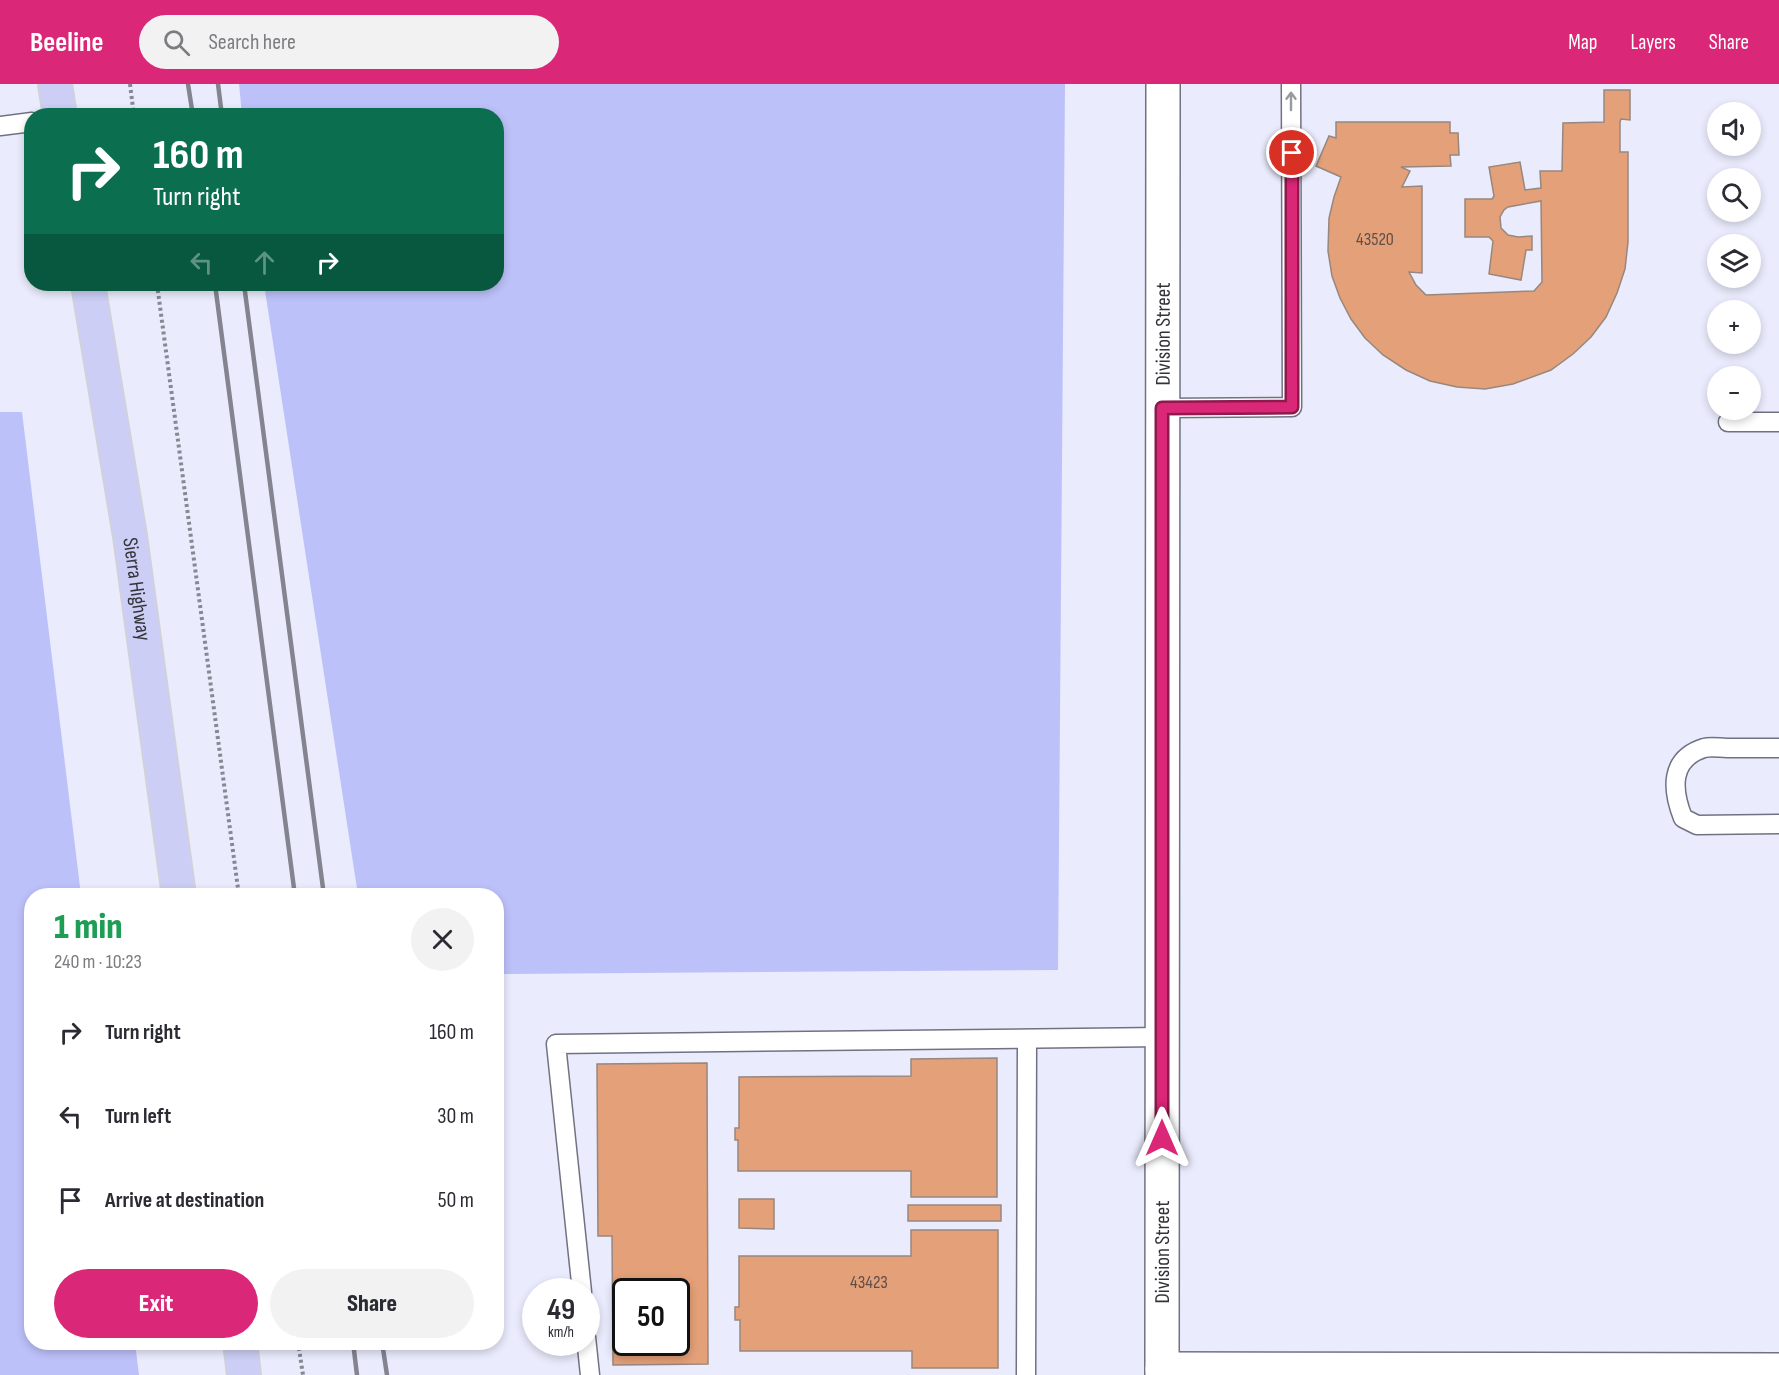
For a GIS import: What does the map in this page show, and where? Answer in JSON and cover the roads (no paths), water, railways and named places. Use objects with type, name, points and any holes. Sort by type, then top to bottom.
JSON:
[{"type":"main road","points":[[55,84],[59,108]]},
{"type":"main road","name":"Division Street","points":[[1156,1373],[1162,1037],[1163,84]]},
{"type":"main road","name":"Sierra Highway","points":[[89,291],[130,536],[178,888]]},
{"type":"main road","points":[[241,1350],[244,1375]]},
{"type":"main road","points":[[1156,1373],[1779,1370]]},
{"type":"lane","points":[[1162,408],[1292,407],[1292,84]]},
{"type":"lane","points":[[0,126],[24,123]]},
{"type":"lane","points":[[1728,422],[1779,422]]},
{"type":"lane","points":[[1779,748],[1706,747],[1689,755],[1679,765],[1676,791],[1683,818],[1697,825],[1779,824]]},
{"type":"lane","points":[[581,1278],[556,1044],[1162,1037]]},
{"type":"lane","points":[[1026,1375],[1027,1039]]},
{"type":"lane","points":[[588,1356],[590,1375]]},
{"type":"railway","points":[[188,84],[192,108]]},
{"type":"railway","points":[[218,84],[221,108]]},
{"type":"railway","points":[[216,291],[294,888]]},
{"type":"railway","points":[[245,291],[323,888]]},
{"type":"railway","points":[[354,1350],[357,1375]]},
{"type":"railway","points":[[383,1350],[387,1375]]}]
